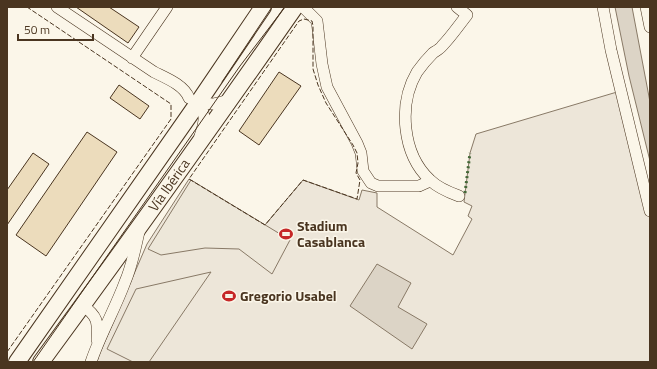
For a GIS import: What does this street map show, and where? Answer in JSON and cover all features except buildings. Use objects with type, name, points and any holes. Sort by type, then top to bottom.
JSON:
[{"type":"highway","name":"Vía Ibérica","points":[[17,362],[193,101],[263,7]]},
{"type":"highway","name":"Vía Ibérica","points":[[41,362],[87,309],[140,226],[295,7]]},
{"type":"street","points":[[57,7],[154,72],[164,84],[184,97],[193,101],[214,104],[230,100]]},
{"type":"street","points":[[132,58],[167,7]]},
{"type":"street","points":[[303,7],[317,20],[322,64],[327,87],[361,152],[363,171],[366,178],[371,183],[378,186],[419,186],[430,181]]},
{"type":"street","points":[[457,7],[467,15],[442,47],[433,53],[417,73],[408,97],[406,110],[407,139],[418,164],[430,181],[444,190],[459,196]]},
{"type":"street","points":[[603,7],[611,50],[650,211]]},
{"type":"street","points":[[646,7],[650,27]]},
{"type":"street","points":[[193,101],[204,113],[205,122],[196,146]]},
{"type":"street","points":[[91,362],[96,347],[126,282],[140,226]]},
{"type":"street","points":[[87,309],[106,312],[114,308]]},
{"type":"street","points":[[87,309],[95,316],[98,326],[96,347]]},
{"type":"shaded area","points":[[615,7],[632,7],[650,102],[650,161],[629,76]]},
{"type":"shaded area","name":"Stadium Casablanca","points":[[617,92],[650,214],[650,362],[97,362],[147,244],[189,179],[265,225],[303,180],[359,200],[362,190],[377,193],[377,207],[453,255],[472,219],[468,216],[472,206],[464,202],[470,153],[476,134]]},
{"type":"shaded area","points":[[191,180],[290,240],[272,274],[239,249],[205,248],[161,255],[148,249]]},
{"type":"shaded area","points":[[377,264],[411,283],[398,307],[427,324],[412,349],[350,306]]},
{"type":"shaded area","points":[[211,272],[149,362],[133,362],[107,349],[136,289]]},
{"type":"tram line","points":[[222,82],[272,7]]},
{"type":"tram line","points":[[33,362],[240,66],[285,7]]},
{"type":"hedge","points":[[465,193],[470,153]]},
{"type":"fence","points":[[7,352],[171,119],[171,104],[27,7]]},
{"type":"fence","points":[[304,19],[312,21],[313,69],[318,85],[326,103],[357,153],[358,163],[356,173],[360,180],[357,199],[303,180],[265,225],[189,179],[299,21],[304,19]]},
{"type":"place","name":"Stadium Casablanca","points":[[286,234]]},
{"type":"place","name":"Gregorio Usabel","points":[[229,296]]}]
